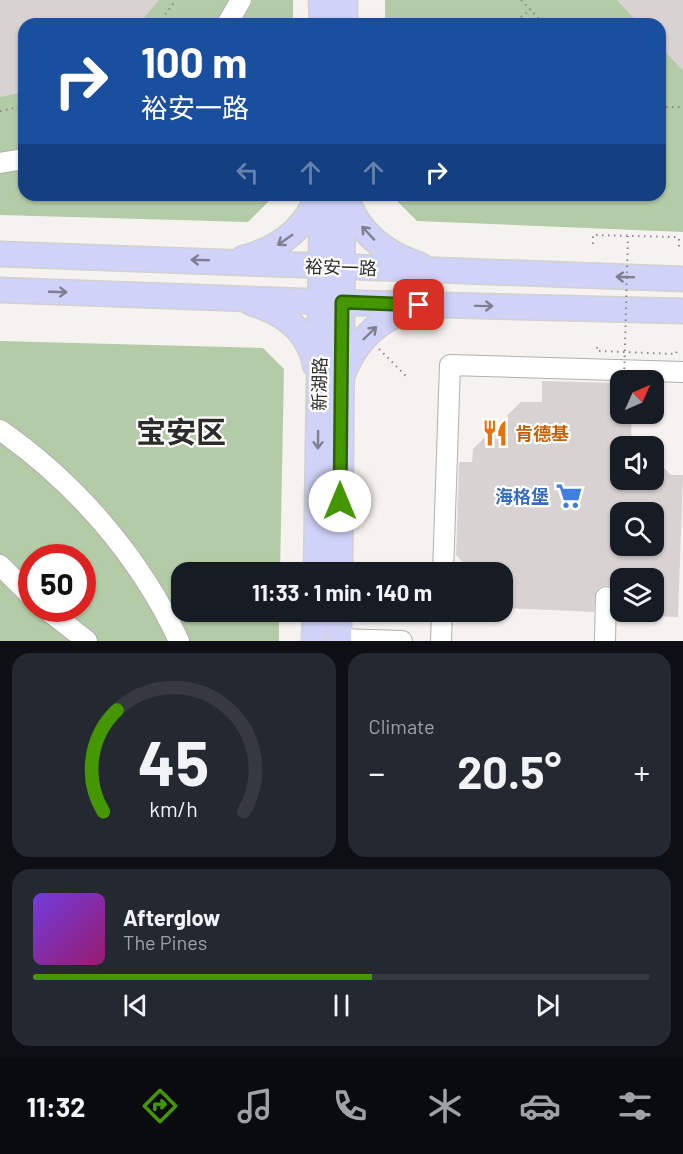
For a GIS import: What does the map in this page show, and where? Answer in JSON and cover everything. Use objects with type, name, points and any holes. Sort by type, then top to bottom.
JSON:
[{"type":"main road","points":[[321,0],[322,18]]},
{"type":"main road","points":[[345,0],[345,18]]},
{"type":"main road","points":[[233,261],[272,248],[297,231],[317,201]]},
{"type":"main road","name":"新湖路","points":[[321,201],[332,266]]},
{"type":"main road","name":"新湖路","points":[[317,562],[330,382],[332,266],[343,201]]},
{"type":"main road","points":[[347,201],[354,216],[376,242],[407,261],[437,271]]},
{"type":"main road","name":"裕安一路","points":[[0,254],[683,279]]},
{"type":"main road","name":"裕安一路","points":[[0,290],[331,302],[683,311]]},
{"type":"main road","points":[[229,297],[279,313],[294,325],[330,382],[354,350],[377,326],[407,310],[440,305]]},
{"type":"main road","name":"新湖路","points":[[330,382],[339,562]]},
{"type":"main road","points":[[314,641],[315,622]]},
{"type":"main road","points":[[339,622],[339,640]]},
{"type":"street","points":[[230,18],[241,0]]},
{"type":"street","points":[[0,163],[18,160]]},
{"type":"street","points":[[443,562],[450,365],[680,363]]},
{"type":"street","points":[[0,430],[42,462],[105,525],[149,586],[179,641]]},
{"type":"street","points":[[0,565],[18,583]]},
{"type":"street","points":[[605,641],[606,597]]},
{"type":"street","points":[[63,622],[87,641]]},
{"type":"street","points":[[441,641],[442,622]]},
{"type":"street","points":[[339,640],[402,641]]},
{"type":"path","points":[[164,18],[176,0]]},
{"type":"path","points":[[521,0],[538,18]]},
{"type":"path","points":[[520,18],[531,10]]},
{"type":"path","points":[[0,111],[18,107]]},
{"type":"path","points":[[666,107],[683,107]]},
{"type":"path","points":[[593,244],[593,235],[674,237],[679,238],[679,248]]},
{"type":"path","points":[[624,370],[628,236]]},
{"type":"path","points":[[376,347],[406,376]]},
{"type":"path","points":[[597,347],[597,351],[625,352],[680,363],[677,350]]},
{"type":"green space","points":[[0,0],[293,0],[293,18],[18,18],[18,201],[269,201],[248,222],[0,215]]},
{"type":"green space","points":[[385,0],[683,0],[683,232],[417,221],[397,201],[666,201],[666,18],[385,18]]},
{"type":"green space","points":[[0,341],[263,348],[284,369],[280,562],[171,562],[171,622],[279,622],[279,641],[0,641]]},
{"type":"building","points":[[0,0],[159,0],[144,18],[18,18],[18,93],[0,97]]},
{"type":"building","points":[[617,0],[683,0],[683,71],[666,53],[666,18],[634,18]]},
{"type":"building","name":"海格堡","points":[[542,381],[610,383],[610,424],[632,424],[632,436],[610,436],[610,490],[664,490],[664,468],[671,475],[683,475],[678,617],[664,616],[664,568],[610,568],[610,586],[600,587],[596,591],[594,612],[513,608],[513,562],[463,562],[456,555],[459,462],[472,462],[473,449],[521,402],[542,402]]},
{"type":"place","name":"肯德基","points":[[495,433]]},
{"type":"place","name":"海格堡","points":[[569,496]]},
{"type":"district","name":"宝安区","points":[[181,431]]},
{"type":"route","points":[[340,501],[342,302],[419,305]]}]
